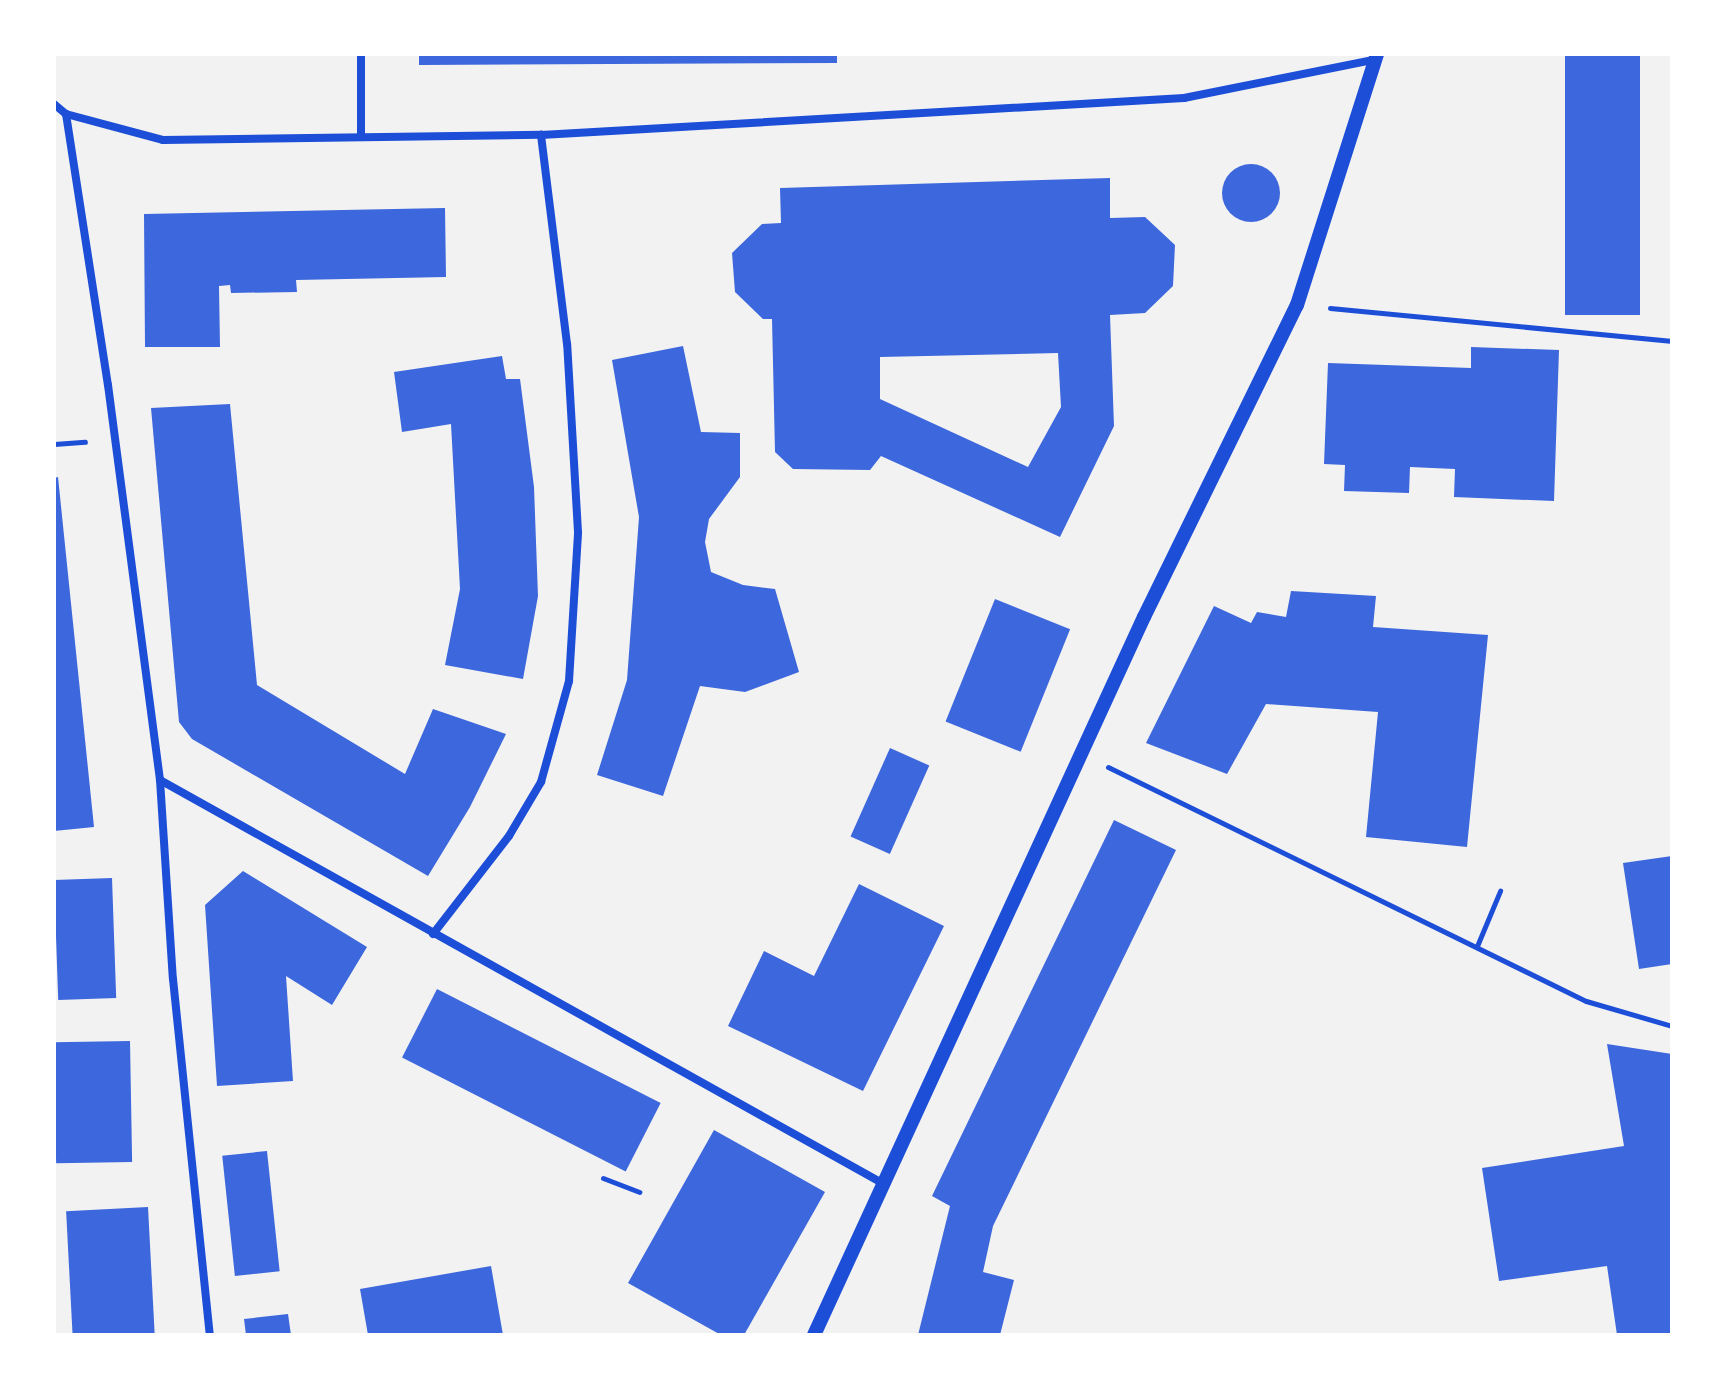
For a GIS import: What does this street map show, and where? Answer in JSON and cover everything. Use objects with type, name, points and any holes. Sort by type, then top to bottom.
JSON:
[{"type":"street","points":[[361,54],[361,137]]},
{"type":"street","points":[[54,104],[66,114],[163,140],[541,135],[1184,98],[1379,56]]},
{"type":"street","points":[[814,1335],[1144,617],[1297,305],[1379,56]]},
{"type":"street","points":[[66,114],[108,385],[160,780],[173,979],[210,1335]]},
{"type":"street","points":[[433,934],[509,836],[541,782],[569,681],[578,532],[567,344],[541,135]]},
{"type":"street","points":[[160,780],[882,1183]]},
{"type":"path","points":[[1297,305],[1672,341]]},
{"type":"path","points":[[1082,754],[1586,1001],[1672,1026]]},
{"type":"path","points":[[1477,946],[1500,891]]},
{"type":"path","points":[[603,1178],[639,1192]]},
{"type":"building","points":[[419,54],[837,54],[837,63],[419,65]]},
{"type":"building","points":[[1565,54],[1640,54],[1640,315],[1565,315]]},
{"type":"building","points":[[1251,164],[1272,172],[1280,193],[1272,214],[1251,222],[1230,214],[1222,193],[1230,172]]},
{"type":"building","points":[[1110,178],[1110,218],[1145,217],[1175,245],[1173,286],[1145,313],[1110,315],[1114,426],[1060,537],[881,456],[870,470],[793,469],[775,452],[772,319],[763,319],[735,292],[732,253],[762,224],[781,223],[780,188]],"holes":[[[1058,353],[1061,407],[1028,467],[880,399],[880,357]]]},
{"type":"building","points":[[445,208],[446,277],[296,280],[297,292],[231,293],[230,285],[219,286],[220,347],[145,347],[144,214]]},
{"type":"building","points":[[683,346],[701,432],[740,433],[740,477],[709,519],[705,542],[711,572],[743,585],[775,589],[799,672],[745,692],[700,686],[663,796],[597,775],[627,680],[639,517],[612,360]]},
{"type":"building","points":[[1471,347],[1559,350],[1554,501],[1454,497],[1455,469],[1410,467],[1409,493],[1344,491],[1345,465],[1324,464],[1328,363],[1471,368]]},
{"type":"building","points":[[502,356],[506,379],[520,379],[534,487],[538,596],[523,679],[445,665],[460,589],[451,424],[402,432],[394,372]]},
{"type":"building","points":[[230,404],[257,685],[405,774],[433,709],[506,734],[470,807],[428,876],[192,739],[179,722],[151,408]]},
{"type":"building","points":[[58,477],[94,827],[54,831],[54,478]]},
{"type":"building","points":[[1291,591],[1376,596],[1373,627],[1488,635],[1467,847],[1366,837],[1378,712],[1266,704],[1227,774],[1146,743],[1214,606],[1251,623],[1257,612],[1286,617]]},
{"type":"building","points":[[995,599],[1070,629],[1021,752],[946,721]]},
{"type":"building","points":[[890,748],[929,765],[890,854],[851,837]]},
{"type":"building","points":[[1114,820],[1176,850],[993,1226],[983,1272],[1014,1280],[1000,1335],[918,1335],[950,1206],[932,1196]]},
{"type":"building","points":[[1672,856],[1672,964],[1639,969],[1623,863]]},
{"type":"building","points":[[243,871],[367,947],[332,1005],[286,976],[293,1081],[217,1086],[205,905]]},
{"type":"building","points":[[112,878],[116,998],[58,1000],[54,880]]},
{"type":"building","points":[[859,884],[944,926],[863,1091],[728,1026],[764,951],[814,976]]},
{"type":"building","points":[[437,989],[661,1103],[626,1172],[402,1058]]},
{"type":"building","points":[[130,1041],[132,1162],[56,1163],[54,1042]]},
{"type":"building","points":[[1607,1044],[1672,1054],[1672,1335],[1617,1335],[1607,1266],[1499,1281],[1482,1168],[1624,1146]]},
{"type":"building","points":[[714,1130],[825,1192],[744,1335],[721,1335],[628,1283]]},
{"type":"building","points":[[267,1151],[280,1271],[235,1276],[222,1156]]},
{"type":"building","points":[[148,1207],[155,1335],[73,1335],[66,1211]]},
{"type":"building","points":[[491,1266],[503,1335],[368,1335],[360,1289]]},
{"type":"building","points":[[288,1314],[291,1335],[246,1335],[244,1319]]}]
